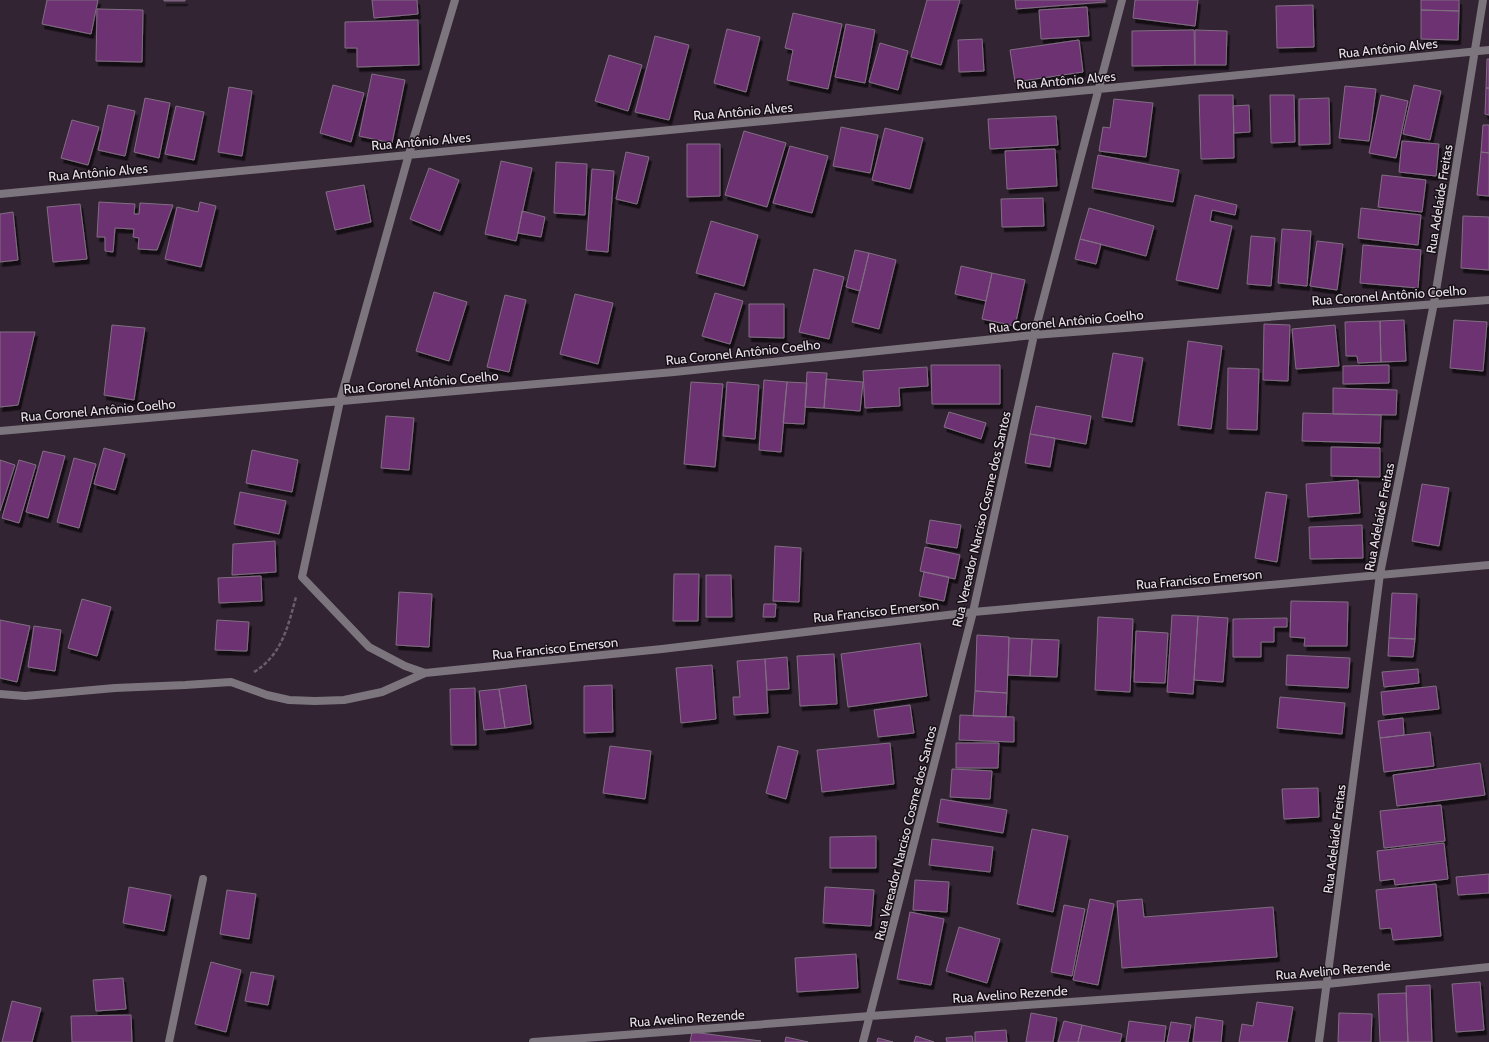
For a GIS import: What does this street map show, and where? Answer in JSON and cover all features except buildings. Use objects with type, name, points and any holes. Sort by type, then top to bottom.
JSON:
[{"type":"street","points":[[302,577],[340,401],[409,154],[455,0]]},
{"type":"street","name":"Rua Vereador Narciso Cosme dos Santos","points":[[863,1042],[974,612],[1034,335],[1122,0]]},
{"type":"street","name":"Rua Adelaíde Freitas","points":[[1319,1042],[1380,574],[1434,303],[1483,0]]},
{"type":"street","name":"Rua Antônio Alves","points":[[0,194],[1099,89],[1489,50]]},
{"type":"street","name":"Rua Coronel Antônio Coelho","points":[[0,431],[674,372],[1034,335],[1434,303],[1489,300]]},
{"type":"street","name":"Rua Francisco Emerson","points":[[302,577],[369,646],[405,666],[426,673],[662,649],[974,612],[1489,564]]},
{"type":"street","points":[[0,694],[25,696],[114,688],[231,682],[267,695],[289,700],[344,700],[382,692],[426,673]]},
{"type":"street","points":[[169,1042],[203,879]]},
{"type":"street","name":"Rua Avelino Rezende","points":[[533,1042],[870,1016],[1327,984],[1489,967]]},
{"type":"path","points":[[231,682],[248,675],[263,666],[278,649],[286,632],[302,577]]}]
